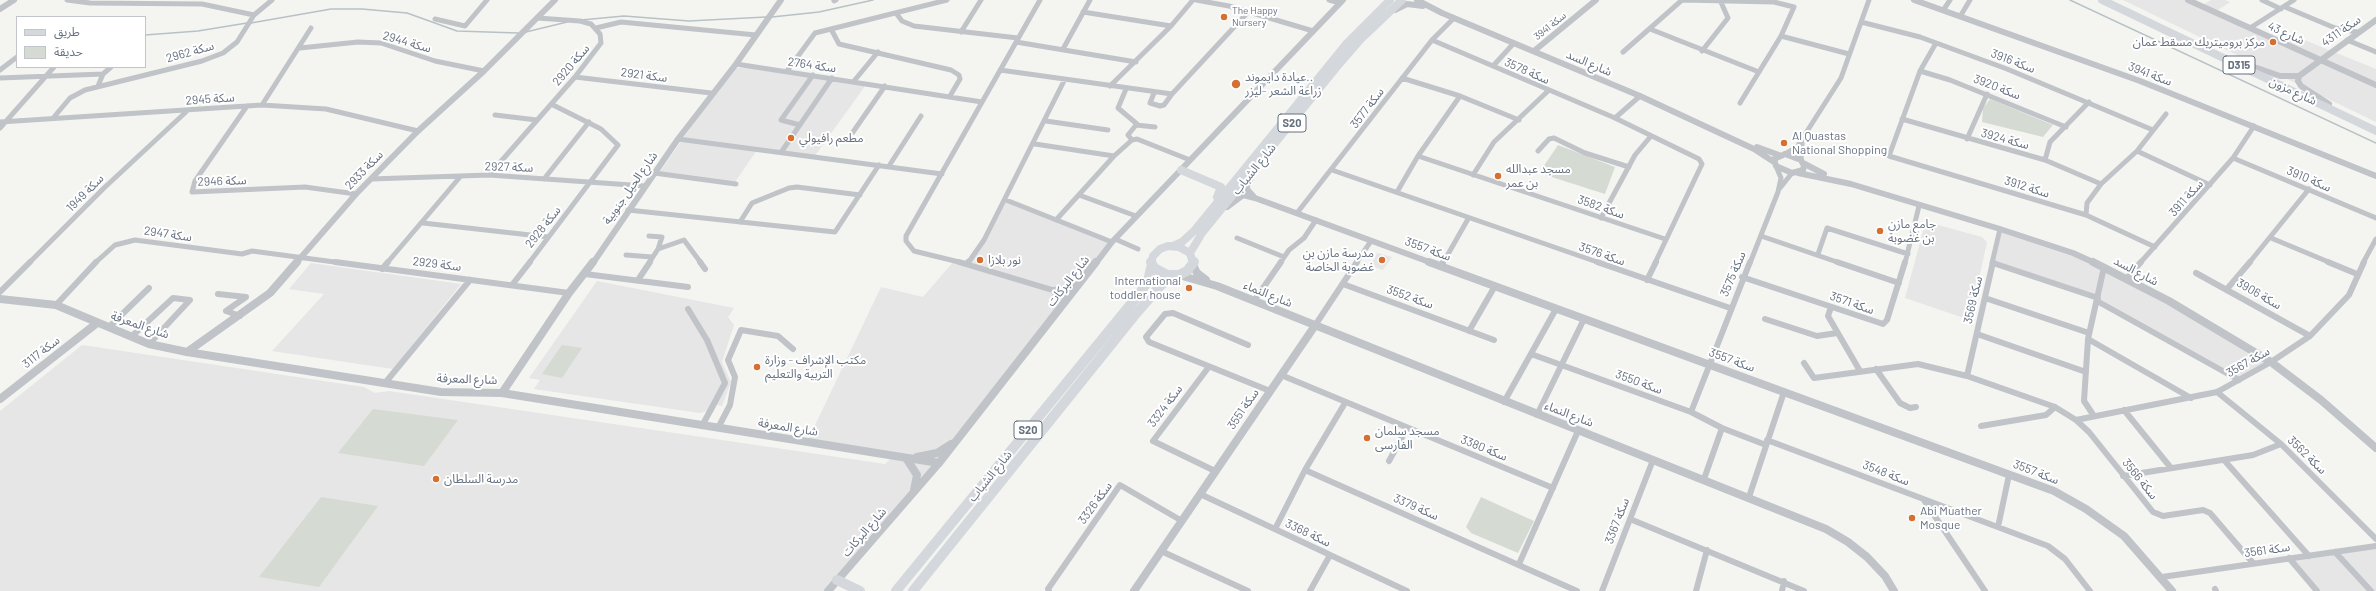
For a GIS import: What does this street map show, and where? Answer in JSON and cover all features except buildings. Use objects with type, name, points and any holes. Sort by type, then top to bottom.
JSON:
[{"type":"main road","points":[[1372,18],[1381,4],[1380,0]]},
{"type":"main road","name":"شارع الشباب","points":[[1190,252],[1206,222],[1252,157],[1347,43],[1390,0]]},
{"type":"main road","name":"شارع الشباب","points":[[1173,246],[1206,222],[1267,154],[1360,38],[1402,0]]},
{"type":"main road","name":"شارع مزون","points":[[2102,0],[2376,130]]},
{"type":"main road","name":"شارع مزون","points":[[2110,0],[2376,126]]},
{"type":"main road","points":[[1206,180],[1227,182],[1252,157]]},
{"type":"main road","points":[[1181,170],[1221,187],[1206,222]]},
{"type":"main road","points":[[1173,246],[1190,252],[1193,259],[1193,265]]},
{"type":"main road","name":"S20","points":[[1152,264],[1153,256],[1157,251],[1173,246]]},
{"type":"main road","points":[[1152,264],[1162,274],[1176,275]]},
{"type":"main road","name":"شارع الشباب","points":[[896,591],[1140,292],[1148,281],[1152,264]]},
{"type":"main road","name":"S20","points":[[1176,275],[1188,271],[1193,265]]},
{"type":"main road","name":"شارع الشباب","points":[[913,591],[1098,364],[1134,316],[1161,285],[1176,275]]},
{"type":"main road","points":[[837,580],[860,591]]},
{"type":"street","points":[[0,9],[14,0]]},
{"type":"street","points":[[67,0],[90,3],[202,4],[254,15]]},
{"type":"street","name":"سكة 2962","points":[[54,116],[70,98],[98,86],[213,58],[237,42],[254,15],[272,0]]},
{"type":"street","points":[[435,19],[465,26],[487,0]]},
{"type":"street","name":"سكة 2933","points":[[187,352],[240,316],[270,293],[302,258],[356,194],[418,131],[484,71],[555,0]]},
{"type":"street","name":"شارع الحيل جنوبية","points":[[502,393],[569,293],[585,274],[678,139],[712,93],[736,64],[781,0]]},
{"type":"street","points":[[787,71],[812,35],[947,0]]},
{"type":"street","points":[[961,32],[980,4],[981,0]]},
{"type":"street","points":[[1040,0],[906,236],[906,241],[914,251],[967,264],[1069,295]]},
{"type":"street","points":[[1063,48],[1090,0]]},
{"type":"street","points":[[1110,86],[1171,26],[1193,0]]},
{"type":"street","points":[[1196,0],[1209,1],[1313,31]]},
{"type":"street","points":[[1330,0],[1341,2]]},
{"type":"street","points":[[1417,0],[1442,13]]},
{"type":"street","name":"سكة 3941","points":[[1534,51],[1596,0]]},
{"type":"street","points":[[1623,52],[1682,0],[1774,2],[1794,7],[1781,36],[1740,103]]},
{"type":"street","points":[[1702,51],[1728,18],[1720,0]]},
{"type":"street","points":[[1775,164],[1782,155],[1791,152],[1803,139],[1841,78],[1869,0]]},
{"type":"street","name":"سكة 3941","points":[[1914,0],[1944,9],[2133,79],[2254,126],[2376,176]]},
{"type":"street","points":[[1944,9],[1950,0]]},
{"type":"street","points":[[1961,16],[1970,0]]},
{"type":"street","name":"شارع 43","points":[[2188,0],[2376,85]]},
{"type":"street","points":[[2262,0],[2335,28],[2357,32]]},
{"type":"street","points":[[2250,28],[2294,0]]},
{"type":"street","name":"شارع البركات","points":[[828,591],[939,463],[1069,295],[1114,241],[1136,216],[1341,2]]},
{"type":"street","points":[[1376,25],[1401,6],[1407,4],[1422,6],[1442,13]]},
{"type":"street","points":[[1083,12],[1171,26]]},
{"type":"street","points":[[1154,93],[1150,103],[1160,106],[1164,105],[1172,94],[1249,12]]},
{"type":"street","points":[[896,13],[906,24],[1017,40],[1136,62]]},
{"type":"street","name":"شارع السد","points":[[1442,13],[1640,96],[1754,149],[1775,164],[1795,173],[1850,184],[1919,206],[2000,229],[2073,253],[2104,267],[2127,278],[2271,362],[2321,400],[2376,448]]},
{"type":"street","points":[[538,18],[580,21],[596,28],[621,22],[732,34],[756,35]]},
{"type":"street","name":"سكة 3577","points":[[1297,213],[1432,40],[1454,18]]},
{"type":"street","name":"سكة 4311","points":[[2299,76],[2357,32],[2376,20]]},
{"type":"street","name":"سكة 3916","points":[[1861,22],[1890,28],[2008,69],[2153,130]]},
{"type":"street","points":[[262,105],[300,48],[311,28]]},
{"type":"street","name":"سكة 2920","points":[[489,175],[575,77],[598,48],[601,38],[596,28]]},
{"type":"street","points":[[831,29],[835,40],[839,44],[945,68],[956,73],[960,79],[950,96]]},
{"type":"street","points":[[1650,29],[1702,51],[1759,72]]},
{"type":"street","points":[[1781,36],[1849,54]]},
{"type":"street","name":"سكة 3578","points":[[1432,40],[1548,91],[1615,118],[1696,157],[1702,164],[1665,239]]},
{"type":"street","points":[[1548,40],[1545,46],[1547,52],[1582,72]]},
{"type":"street","points":[[2347,40],[2376,52]]},
{"type":"street","name":"سكة 2944","points":[[300,48],[358,42],[381,43],[435,61],[484,71]]},
{"type":"street","points":[[1492,66],[1514,43]]},
{"type":"street","points":[[1902,120],[1920,70],[1936,43]]},
{"type":"street","points":[[854,81],[878,52]]},
{"type":"street","points":[[0,70],[7,62],[16,58]]},
{"type":"street","points":[[0,62],[7,62]]},
{"type":"street","points":[[2240,62],[2280,76],[2299,76],[2298,81],[2301,86],[2329,104]]},
{"type":"street","name":"سكة 2764","points":[[736,64],[854,81],[982,102]]},
{"type":"street","points":[[0,128],[3,122],[53,68]]},
{"type":"street","points":[[98,86],[103,74],[110,68]]},
{"type":"street","points":[[1000,70],[1154,93],[1172,94]]},
{"type":"street","name":"سكة 3920","points":[[1920,70],[1987,94],[2066,127]]},
{"type":"street","points":[[0,78],[103,74]]},
{"type":"street","points":[[800,125],[781,120],[813,75]]},
{"type":"street","name":"سكة 2921","points":[[575,77],[712,93]]},
{"type":"street","points":[[782,151],[832,78]]},
{"type":"street","points":[[1402,78],[1460,96],[1519,120]]},
{"type":"street","points":[[967,264],[984,240],[1006,200],[1065,79]]},
{"type":"street","points":[[853,132],[885,86]]},
{"type":"street","points":[[1126,89],[1118,108],[1137,124],[1155,127]]},
{"type":"street","points":[[1473,175],[1494,142],[1548,91]]},
{"type":"street","points":[[1967,139],[1987,94]]},
{"type":"street","points":[[1397,192],[1418,156],[1460,96]]},
{"type":"street","points":[[1615,118],[1640,96]]},
{"type":"street","points":[[2045,160],[2050,142],[2089,102]]},
{"type":"street","points":[[544,179],[589,122],[551,104]]},
{"type":"street","name":"سكة 2945","points":[[3,122],[54,116],[187,111],[262,105],[319,108],[418,131]]},
{"type":"street","name":"سكة 2946","points":[[247,106],[195,181],[192,192],[305,188],[356,194]]},
{"type":"street","name":"سكة 1949","points":[[0,292],[104,188],[187,111]]},
{"type":"street","points":[[2086,215],[2087,203],[2101,184],[2136,151],[2166,114]]},
{"type":"street","points":[[494,115],[537,120]]},
{"type":"street","points":[[889,166],[920,116]]},
{"type":"street","points":[[1046,120],[1108,130]]},
{"type":"street","name":"سكة 3924","points":[[1902,120],[2045,160],[2101,184]]},
{"type":"street","name":"سكة 3912","points":[[1902,120],[1889,156],[2086,215],[2156,247]]},
{"type":"street","name":"سكة 2928","points":[[512,285],[617,149],[618,145],[608,134],[589,122]]},
{"type":"street","points":[[1132,140],[1129,134],[1137,124]]},
{"type":"street","name":"سكة 3911","points":[[2127,278],[2234,158],[2254,126]]},
{"type":"street","name":"شارع السد","points":[[1714,130],[1802,162],[1850,184]]},
{"type":"street","points":[[1601,218],[1629,167],[1651,136]]},
{"type":"street","points":[[1538,151],[1549,139],[1554,138],[1599,158],[1629,167]]},
{"type":"street","points":[[678,139],[782,151],[942,174]]},
{"type":"street","points":[[1056,220],[1114,156],[1132,140],[1137,139],[1190,160]]},
{"type":"street","points":[[1795,173],[1804,168],[1799,155],[1803,139]]},
{"type":"street","points":[[1034,144],[1114,156]]},
{"type":"street","points":[[2136,151],[2210,185]]},
{"type":"street","points":[[1255,198],[1246,188],[1267,154]]},
{"type":"street","name":"سكة 3582","points":[[1418,156],[1665,239]]},
{"type":"street","name":"سكة 3910","points":[[2234,158],[2376,218]]},
{"type":"street","name":"سكة 3575","points":[[1709,364],[1742,277],[1761,236],[1778,192],[1781,178],[1775,164]]},
{"type":"street","points":[[628,210],[835,232],[880,165]]},
{"type":"street","name":"سكة 3576","points":[[1332,170],[1397,192],[1468,219],[1730,308]]},
{"type":"street","points":[[654,173],[736,184]]},
{"type":"street","name":"سكة 3575","points":[[1778,192],[1795,173]]},
{"type":"street","name":"سكة 2927","points":[[371,179],[460,178],[489,175],[645,186]]},
{"type":"street","points":[[382,269],[423,224],[460,178]]},
{"type":"street","points":[[740,222],[752,203],[788,188],[797,187],[860,195]]},
{"type":"street","points":[[2227,289],[2272,238],[2309,190]]},
{"type":"street","points":[[1206,222],[1238,197],[1247,195],[1255,198]]},
{"type":"street","points":[[1079,196],[1136,216]]},
{"type":"street","name":"سكة 3557","points":[[1255,198],[2054,491],[2086,509],[2124,536],[2162,577],[2172,591]]},
{"type":"street","points":[[1006,200],[1056,220],[1138,249]]},
{"type":"street","name":"سكة 3571","points":[[1742,277],[1883,324],[1887,320],[1908,254],[1919,206]]},
{"type":"street","points":[[1441,266],[1468,219]]},
{"type":"street","points":[[1254,301],[1284,257],[1304,238],[1316,220]]},
{"type":"street","points":[[423,224],[548,237]]},
{"type":"street","points":[[1818,254],[1827,228],[1908,254]]},
{"type":"street","name":"سكة 3569","points":[[1967,376],[2000,229]]},
{"type":"street","points":[[638,280],[658,249],[662,237],[649,236]]},
{"type":"street","points":[[1761,236],[1818,254],[1899,283]]},
{"type":"street","points":[[1238,238],[1284,257]]},
{"type":"street","points":[[2272,238],[2357,274]]},
{"type":"street","points":[[1647,280],[1665,239]]},
{"type":"street","name":"سكة 3567","points":[[2076,420],[2217,392],[2271,362],[2310,336],[2350,295],[2357,274],[2376,239]]},
{"type":"street","name":"سكة 2947","points":[[56,305],[106,251],[125,241],[135,240],[242,254],[252,251],[302,258]]},
{"type":"street","points":[[658,249],[684,240],[705,269]]},
{"type":"street","name":"سكة 3551","points":[[1134,591],[1372,241]]},
{"type":"street","points":[[626,256],[652,257]]},
{"type":"street","name":"سكة 2929","points":[[302,258],[569,293]]},
{"type":"street","points":[[1993,263],[2097,300],[2239,380]]},
{"type":"street","name":"شارع النماء","points":[[1193,265],[1201,277],[1217,286]]},
{"type":"street","points":[[2094,416],[2084,401],[2088,336],[2104,267]]},
{"type":"street","name":"سكة 3906","points":[[2196,273],[2310,336]]},
{"type":"street","points":[[585,274],[688,287]]},
{"type":"street","name":"شارع النماء","points":[[1176,275],[1217,286],[1504,402],[1749,497],[1826,530],[1848,542],[1873,563],[1894,591]]},
{"type":"street","points":[[385,383],[470,280]]},
{"type":"street","name":"سكة 3552","points":[[1343,284],[1494,340]]},
{"type":"street","points":[[1055,291],[1077,286]]},
{"type":"street","points":[[1469,331],[1495,286]]},
{"type":"street","points":[[109,327],[150,288]]},
{"type":"street","points":[[1055,291],[1060,297],[1062,306]]},
{"type":"street","points":[[218,294],[246,297],[226,311],[240,316]]},
{"type":"street","points":[[131,337],[173,298],[190,300],[149,344]]},
{"type":"street","points":[[1985,298],[2088,336],[2192,398]]},
{"type":"street","name":"شارع المعرفة","points":[[0,299],[56,305],[96,324],[109,327],[149,344],[187,352],[441,392],[502,393],[939,463]]},
{"type":"street","points":[[1831,307],[1828,316],[1836,333],[1860,371]]},
{"type":"street","points":[[1504,402],[1556,308]]},
{"type":"street","points":[[688,309],[707,340],[725,383],[702,426]]},
{"type":"street","points":[[1248,345],[1173,313],[1164,314],[1146,337],[1149,342],[1208,368],[1270,391]]},
{"type":"street","points":[[1537,415],[1584,319]]},
{"type":"street","points":[[1765,319],[1817,336],[1836,333]]},
{"type":"street","name":"سكة 3117","points":[[0,399],[96,324]]},
{"type":"street","points":[[718,428],[730,405],[734,377],[728,360],[741,330],[778,336],[793,349]]},
{"type":"street","points":[[1977,334],[2086,372]]},
{"type":"street","name":"سكة 3550","points":[[1531,354],[1691,412],[1722,428]]},
{"type":"street","name":"سكة 3566","points":[[1804,363],[1814,378],[1918,364],[1967,376],[2055,407],[2076,420],[2090,432],[2149,508],[2157,514],[2163,516],[2203,510],[2210,513],[2253,563]]},
{"type":"street","points":[[1691,412],[1709,364]]},
{"type":"street","name":"سكة 3324","points":[[1208,368],[1153,441],[1215,471]]},
{"type":"street","points":[[1876,369],[1900,403],[1910,408],[1916,407]]},
{"type":"street","name":"سكة 3380","points":[[1281,375],[1553,488]]},
{"type":"street","points":[[1749,497],[1784,392]]},
{"type":"street","name":"سكة 3562","points":[[2217,392],[2281,444],[2376,539]]},
{"type":"street","points":[[1274,529],[1305,470],[1345,402]]},
{"type":"street","points":[[1981,426],[2046,415],[2055,407]]},
{"type":"street","points":[[2124,410],[2170,468]]},
{"type":"street","points":[[1388,461],[1407,428]]},
{"type":"street","points":[[1704,479],[1722,428]]},
{"type":"street","name":"سكة 3548","points":[[1722,428],[1924,499],[1998,527],[2057,552],[2076,571],[2090,591]]},
{"type":"street","points":[[1519,564],[1578,431]]},
{"type":"street","points":[[914,492],[917,475],[906,458],[937,453],[959,438]]},
{"type":"street","points":[[2123,476],[2253,455],[2281,444]]},
{"type":"street","name":"سكة 3367","points":[[1602,591],[1653,460]]},
{"type":"street","points":[[2224,460],[2309,556]]},
{"type":"street","name":"سكة 3379","points":[[1305,470],[1577,591]]},
{"type":"street","points":[[1998,527],[2009,475]]},
{"type":"street","name":"سكة 3326","points":[[1049,591],[1048,589],[1120,485],[1182,521]]},
{"type":"street","name":"سكة 3368","points":[[1200,494],[1403,590]]},
{"type":"street","points":[[1924,499],[1985,591]]},
{"type":"street","points":[[1630,519],[1784,581],[1804,591]]},
{"type":"street","name":"سكة 3561","points":[[2162,577],[2376,546]]},
{"type":"street","points":[[1696,591],[1707,550]]},
{"type":"street","points":[[1162,551],[1233,588],[1248,591]]},
{"type":"street","points":[[2335,552],[2371,591]]},
{"type":"street","points":[[1310,591],[1330,555]]},
{"type":"street","points":[[2289,558],[2318,591]]},
{"type":"street","points":[[919,591],[925,577]]},
{"type":"street","points":[[1782,591],[1784,581]]},
{"type":"shaded area","points":[[2123,0],[2188,0],[2201,6],[2211,0],[2225,0],[2230,2],[2215,12],[2286,44],[2297,37],[2376,69],[2376,122]]},
{"type":"shaded area","points":[[736,68],[748,68],[865,86],[814,157],[757,150],[735,182],[659,173],[715,93]]},
{"type":"shaded area","name":"مدرسة السلطان","points":[[1006,200],[1112,242],[914,492],[831,591],[0,591],[0,411],[82,345],[364,387],[375,393],[389,391],[885,464],[893,456],[807,442],[881,287],[923,297],[954,261],[967,264]]},
{"type":"shaded area","points":[[1931,223],[1982,237],[1987,242],[1970,320],[1905,298],[1925,224]]},
{"type":"shaded area","points":[[2000,229],[2100,265],[2271,362],[2239,380],[2098,298],[1993,263]]},
{"type":"shaded area","name":"مدرسة مازن بن غضوبة الخاصة","points":[[1377,253],[1392,257],[1383,270],[1371,266]]},
{"type":"shaded area","points":[[311,263],[461,284],[393,369],[272,351],[324,294],[289,289]]},
{"type":"shaded area","points":[[597,281],[734,308],[728,317],[734,325],[722,362],[731,382],[722,406],[717,405],[713,413],[707,411],[700,413],[534,389],[540,380],[529,378]]},
{"type":"shaded area","points":[[2376,546],[2376,591],[2317,591],[2289,558]]},
{"type":"green space","points":[[1990,99],[2053,125],[2043,137],[1982,122],[1983,108]]},
{"type":"green space","points":[[1558,145],[1615,167],[1605,194],[1539,173]]},
{"type":"green space","points":[[562,345],[582,348],[562,378],[542,374]]},
{"type":"green space","points":[[373,409],[458,420],[424,466],[338,453]]},
{"type":"green space","points":[[321,497],[378,506],[319,587],[259,577]]},
{"type":"green space","points":[[1481,497],[1534,521],[1518,553],[1471,533],[1466,527]]},
{"type":"waterway","points":[[772,17],[819,12],[873,0]]},
{"type":"waterway","points":[[2070,0],[2376,143]]},
{"type":"waterway","points":[[251,23],[331,9],[362,9],[407,13],[457,31],[518,33]]},
{"type":"waterway","points":[[581,20],[624,16],[689,21],[766,17]]},
{"type":"waterway","points":[[526,32],[567,22]]},
{"type":"waterway","points":[[146,35],[198,31],[247,23]]},
{"type":"place","name":"The Happy Nursery","points":[[1224,17]]},
{"type":"place","name":"مركز بروميتريك مسقط عمان","points":[[2273,42]]},
{"type":"place","name":"عيادة دايموند.. زراعة الشعر -ليزر","points":[[1236,84]]},
{"type":"place","name":"مطعم رافيولي","points":[[791,138]]},
{"type":"place","name":"Al Quastas National Shopping","points":[[1784,143]]},
{"type":"place","name":"مسجد عبدالله بن عمر","points":[[1498,176]]},
{"type":"place","name":"جامع مازن بن غضوبة","points":[[1880,231]]},
{"type":"place","name":"نور بلازا","points":[[980,260]]},
{"type":"place","name":"مدرسة مازن بن غضوبة الخاصة","points":[[1382,260]]},
{"type":"place","name":"International toddler house","points":[[1189,288]]},
{"type":"place","name":"مكتب الإشراف - وزارة التربية والتعليم","points":[[757,367]]},
{"type":"place","name":"مسجد سلمان الفارسى","points":[[1367,438]]},
{"type":"place","name":"مدرسة السلطان","points":[[436,479]]},
{"type":"place","name":"Abi Muather Mosque","points":[[1912,518]]}]
